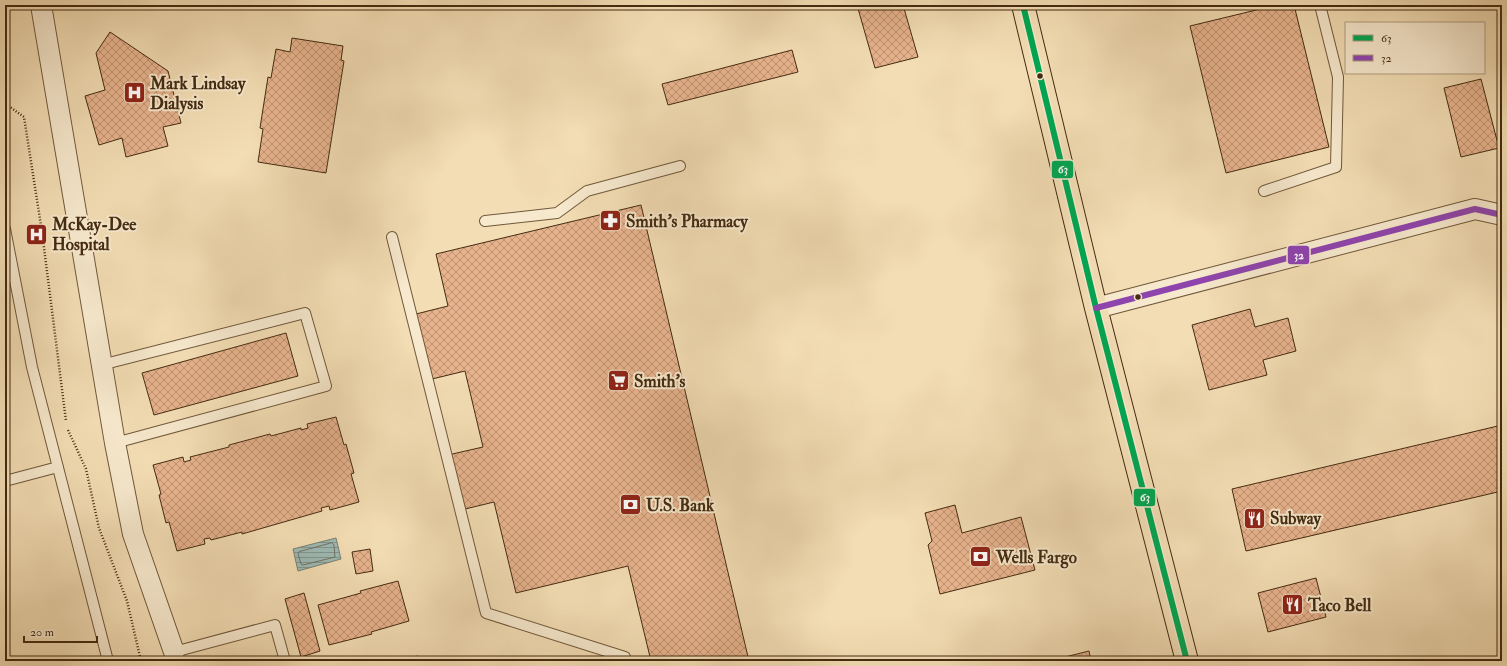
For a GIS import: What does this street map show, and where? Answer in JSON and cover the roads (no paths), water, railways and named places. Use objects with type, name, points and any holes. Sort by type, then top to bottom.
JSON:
[{"type":"main road","points":[[1023,5],[1096,308],[1187,661]]},
{"type":"street","points":[[41,5],[115,443],[133,534],[174,652]]},
{"type":"street","points":[[1096,308],[1475,208],[1502,214]]},
{"type":"lane","points":[[1264,191],[1336,167],[1338,77],[1320,5]]},
{"type":"lane","points":[[485,221],[557,213],[587,191],[680,166]]},
{"type":"lane","points":[[5,230],[32,367],[108,661]]},
{"type":"lane","points":[[392,237],[486,613],[625,657],[626,661]]},
{"type":"lane","points":[[102,365],[305,313],[326,386],[115,443]]},
{"type":"lane","points":[[5,481],[58,467]]},
{"type":"lane","points":[[174,652],[275,625],[285,661]]},
{"type":"water","points":[[336,538],[341,559],[298,571],[293,549]]},
{"type":"place","name":"Mark Lindsay Dialysis","points":[[134,93]]},
{"type":"place","name":"Smith's Pharmacy","points":[[611,221]]},
{"type":"place","name":"McKay-Dee Hospital","points":[[36,234]]},
{"type":"place","name":"Smith's","points":[[619,381]]},
{"type":"place","name":"U.S. Bank","points":[[631,505]]},
{"type":"place","name":"Subway","points":[[1255,518]]},
{"type":"place","name":"Wells Fargo","points":[[981,557]]},
{"type":"place","name":"Taco Bell","points":[[1292,605]]}]
